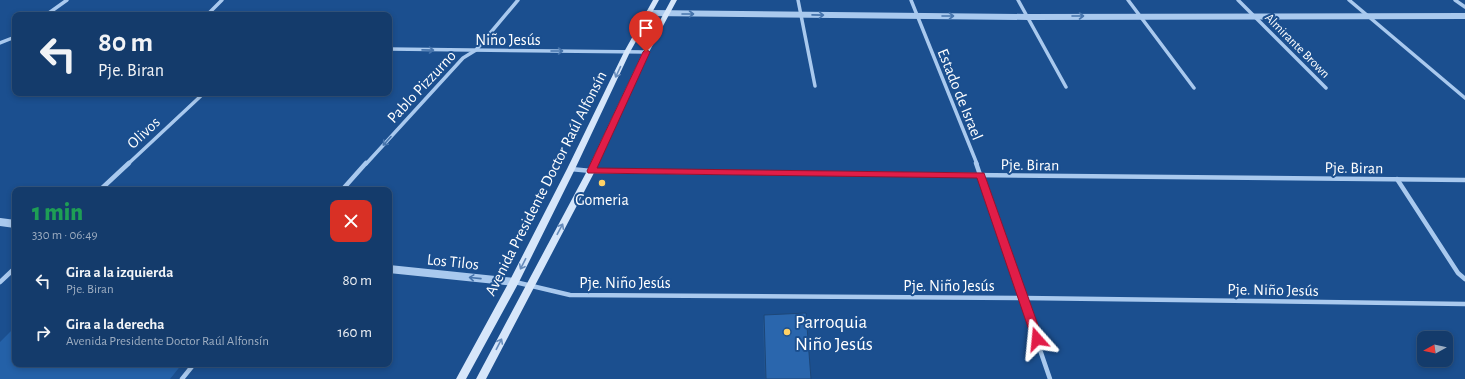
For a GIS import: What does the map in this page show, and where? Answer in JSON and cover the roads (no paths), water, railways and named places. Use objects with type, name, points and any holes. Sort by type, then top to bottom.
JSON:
[{"type":"main road","name":"Avenida Presidente Doctor Raúl Alfonsín","points":[[461,379],[514,282],[628,52],[656,0]]},
{"type":"main road","name":"Avenida Presidente Doctor Raúl Alfonsín","points":[[481,379],[591,171],[646,52],[674,0]]},
{"type":"street","points":[[50,12],[67,0]]},
{"type":"street","points":[[210,12],[222,0]]},
{"type":"street","name":"Pablo Pizzurno","points":[[345,187],[463,58],[476,50],[518,0]]},
{"type":"street","points":[[798,0],[816,86]]},
{"type":"street","name":"Estado de Israel","points":[[911,0],[981,176],[1024,298],[1050,379]]},
{"type":"street","points":[[1018,0],[1066,87]]},
{"type":"street","points":[[1128,0],[1194,88]]},
{"type":"street","name":"Almirante Brown","points":[[1238,0],[1326,88]]},
{"type":"street","points":[[1348,0],[1465,98]]},
{"type":"street","points":[[1455,0],[1465,7]]},
{"type":"street","points":[[649,13],[1028,17],[1465,16]]},
{"type":"street","points":[[0,43],[12,38]]},
{"type":"street","points":[[0,40],[9,40]]},
{"type":"street","name":"Niño Jesús","points":[[392,49],[646,52]]},
{"type":"street","name":"Olivos","points":[[103,187],[201,96]]},
{"type":"street","name":"Pje. Biran","points":[[571,169],[591,171],[981,176],[1465,180]]},
{"type":"street","points":[[1397,179],[1458,273],[1465,279]]},
{"type":"street","points":[[0,222],[12,224]]},
{"type":"street","name":"Los Tilos","points":[[392,268],[514,282]]},
{"type":"street","points":[[0,282],[12,271]]},
{"type":"street","name":"Pje. Niño Jesús","points":[[514,282],[570,295],[1024,298],[1465,304]]},
{"type":"street","points":[[182,379],[192,367]]},
{"type":"place","name":"Gomeria","points":[[602,183]]},
{"type":"place","name":"Parroquia Niño Jesús","points":[[787,332]]}]
